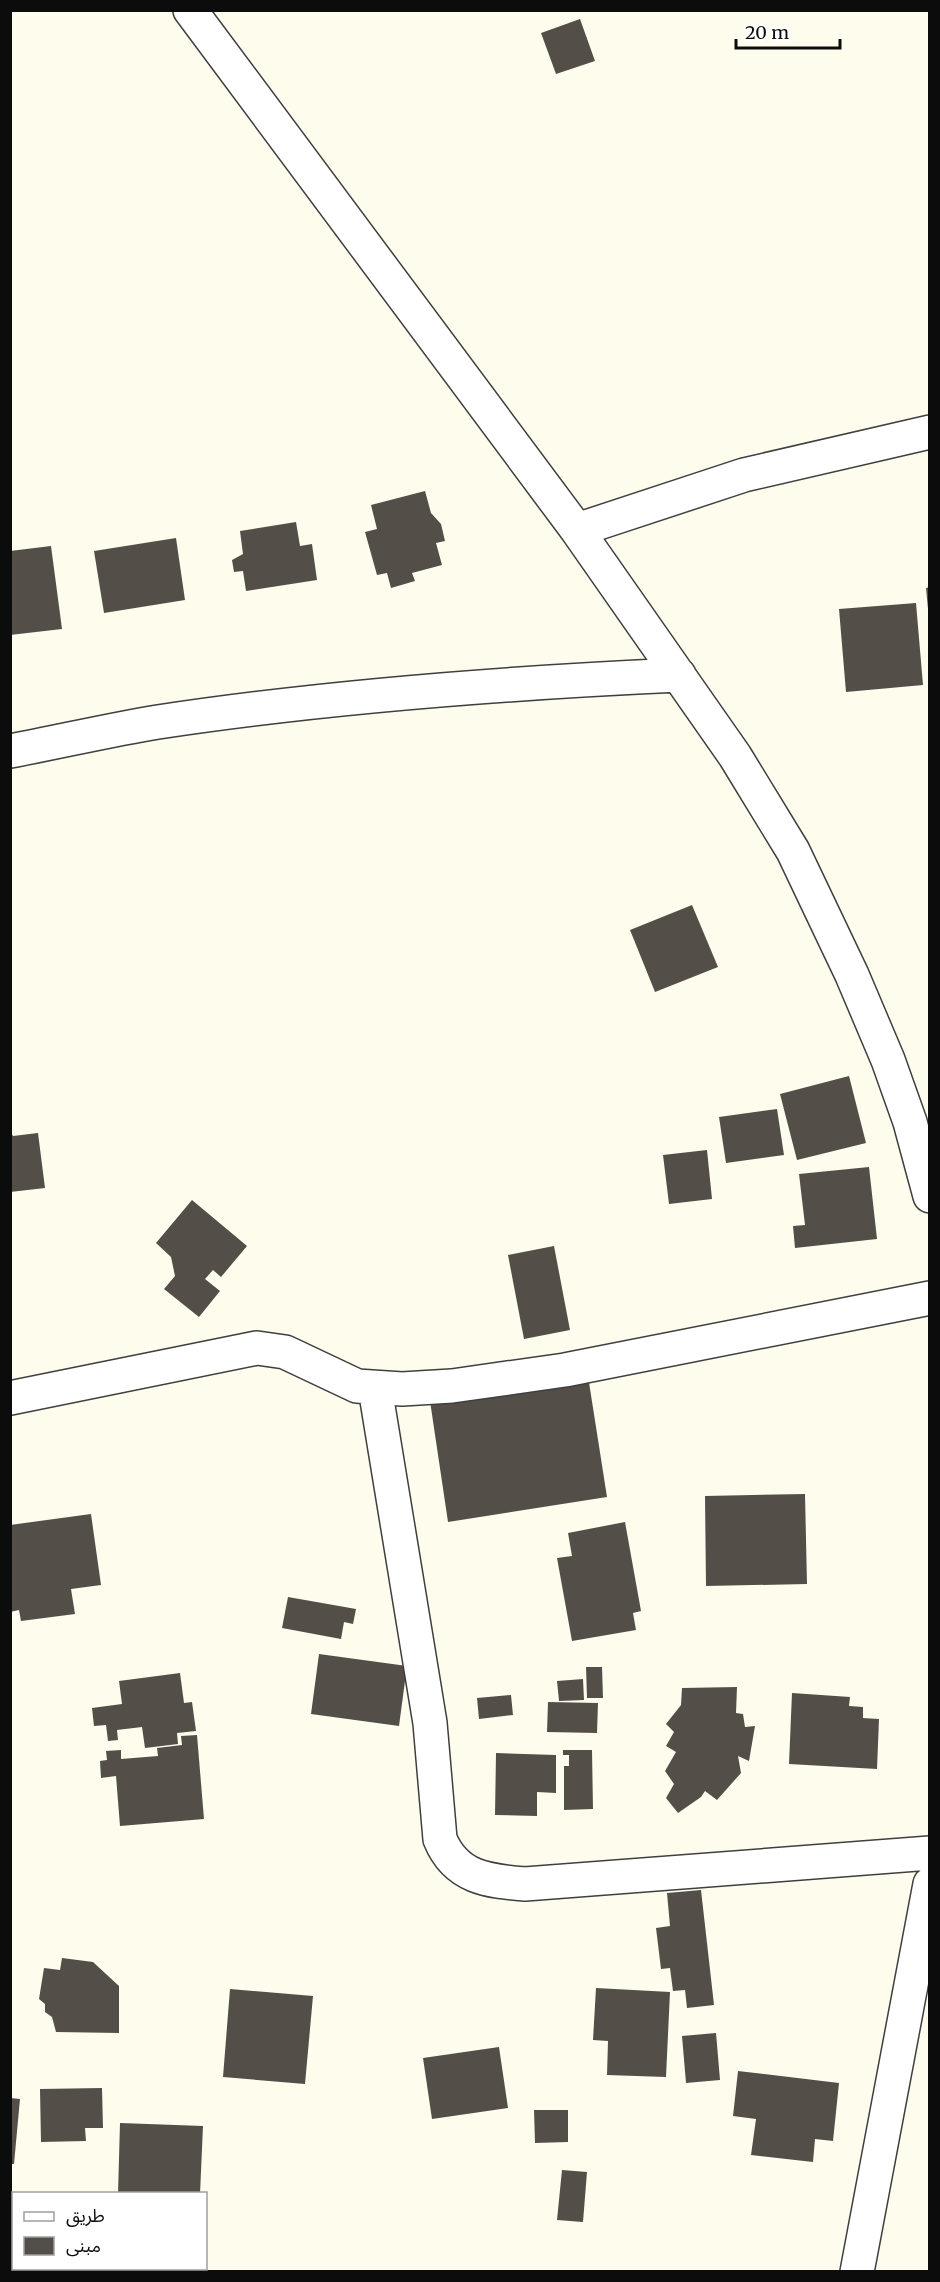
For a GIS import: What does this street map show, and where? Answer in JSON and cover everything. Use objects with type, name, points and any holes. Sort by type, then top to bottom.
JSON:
[{"type":"street","points":[[190,10],[577,530],[735,756],[794,851],[852,975],[888,1060],[910,1122],[930,1196]]},
{"type":"street","points":[[577,530],[744,475],[930,432]]},
{"type":"street","points":[[10,751],[156,723],[340,698],[514,683],[679,675]]},
{"type":"street","points":[[10,1398],[257,1348],[285,1352],[357,1386],[402,1389],[453,1386],[555,1372],[930,1298]]},
{"type":"street","points":[[375,1388],[430,1723],[440,1839],[446,1853],[455,1864],[474,1876],[495,1882],[525,1884],[930,1853]]},
{"type":"street","points":[[857,2271],[930,1884]]},
{"type":"building","points":[[580,19],[595,61],[556,74],[541,33]]},
{"type":"building","points":[[425,491],[431,513],[441,524],[445,541],[436,543],[442,565],[412,573],[415,581],[391,588],[387,573],[377,575],[365,532],[377,529],[371,505]]},
{"type":"building","points":[[296,522],[300,546],[312,544],[317,580],[246,591],[243,571],[234,572],[232,560],[243,554],[240,531]]},
{"type":"building","points":[[176,538],[185,600],[104,613],[94,551]]},
{"type":"building","points":[[51,546],[62,629],[10,635],[10,551]]},
{"type":"building","points":[[930,587],[930,609],[928,609],[926,588]]},
{"type":"building","points":[[916,603],[923,685],[846,692],[839,609]]},
{"type":"building","points":[[692,905],[718,967],[655,992],[630,930]]},
{"type":"building","points":[[849,1076],[866,1143],[797,1160],[780,1094]]},
{"type":"building","points":[[777,1109],[784,1155],[726,1163],[719,1117]]},
{"type":"building","points":[[10,1131],[13,1136],[38,1133],[45,1188],[10,1192]]},
{"type":"building","points":[[707,1150],[712,1199],[669,1204],[663,1155]]},
{"type":"building","points":[[869,1167],[877,1239],[795,1248],[793,1226],[805,1225],[799,1174]]},
{"type":"building","points":[[192,1200],[247,1246],[221,1277],[213,1270],[205,1279],[220,1291],[199,1317],[164,1289],[175,1276],[171,1257],[156,1243]]},
{"type":"building","points":[[554,1246],[570,1330],[524,1339],[508,1255]]},
{"type":"building","points":[[588,1376],[607,1497],[448,1522],[430,1401]]},
{"type":"building","points":[[805,1494],[807,1584],[706,1586],[705,1496]]},
{"type":"building","points":[[91,1514],[101,1585],[71,1589],[75,1614],[21,1621],[19,1610],[10,1612],[10,1525]]},
{"type":"building","points":[[625,1522],[641,1611],[633,1613],[636,1630],[572,1641],[557,1558],[572,1556],[568,1533]]},
{"type":"building","points":[[288,1597],[356,1609],[353,1624],[344,1622],[341,1639],[282,1628]]},
{"type":"building","points":[[319,1654],[407,1666],[399,1726],[311,1714]]},
{"type":"building","points":[[586,1667],[602,1667],[603,1698],[587,1698]]},
{"type":"building","points":[[180,1673],[184,1703],[192,1702],[196,1731],[177,1733],[178,1744],[145,1748],[142,1727],[117,1730],[118,1740],[108,1741],[106,1725],[94,1726],[92,1708],[122,1704],[119,1681]]},
{"type":"building","points":[[583,1679],[584,1700],[559,1701],[557,1681]]},
{"type":"building","points":[[737,1687],[736,1713],[743,1714],[745,1727],[755,1726],[749,1761],[738,1756],[741,1773],[717,1800],[705,1791],[701,1797],[678,1813],[666,1798],[674,1784],[665,1771],[676,1752],[666,1746],[674,1732],[666,1724],[681,1705],[682,1688]]},
{"type":"building","points":[[792,1693],[850,1697],[849,1706],[863,1707],[863,1718],[879,1719],[877,1769],[789,1764]]},
{"type":"building","points":[[511,1695],[513,1715],[479,1719],[477,1698]]},
{"type":"building","points":[[548,1702],[598,1703],[597,1733],[547,1732]]},
{"type":"building","points":[[197,1735],[204,1819],[120,1826],[116,1776],[101,1778],[100,1761],[107,1760],[106,1751],[121,1750],[121,1759],[158,1756],[157,1748],[182,1745],[181,1736]]},
{"type":"building","points":[[563,1750],[592,1750],[593,1809],[564,1810],[564,1766],[569,1766],[569,1755],[563,1755]]},
{"type":"building","points":[[496,1753],[556,1755],[556,1793],[537,1792],[537,1816],[495,1815]]},
{"type":"building","points":[[701,1890],[714,2005],[687,2008],[685,1990],[673,1991],[670,1968],[661,1969],[656,1928],[670,1926],[667,1893]]},
{"type":"building","points":[[62,1958],[93,1962],[119,1986],[119,2033],[56,2032],[52,2017],[45,2012],[45,2004],[39,1999],[44,1968],[60,1970]]},
{"type":"building","points":[[596,1988],[670,1992],[666,2077],[607,2075],[608,2041],[593,2040]]},
{"type":"building","points":[[230,1989],[313,1996],[305,2084],[223,2077]]},
{"type":"building","points":[[716,2033],[720,2080],[686,2083],[682,2036]]},
{"type":"building","points":[[499,2047],[508,2108],[432,2119],[423,2058]]},
{"type":"building","points":[[738,2071],[839,2083],[833,2141],[815,2139],[813,2162],[751,2155],[756,2119],[733,2116]]},
{"type":"building","points":[[102,2088],[103,2128],[85,2128],[86,2141],[41,2142],[40,2089]]},
{"type":"building","points":[[10,2098],[20,2099],[14,2164],[10,2164]]},
{"type":"building","points":[[534,2110],[568,2110],[568,2142],[535,2143]]},
{"type":"building","points":[[120,2123],[203,2126],[200,2192],[118,2192]]},
{"type":"building","points":[[562,2170],[587,2172],[583,2222],[557,2220]]}]
